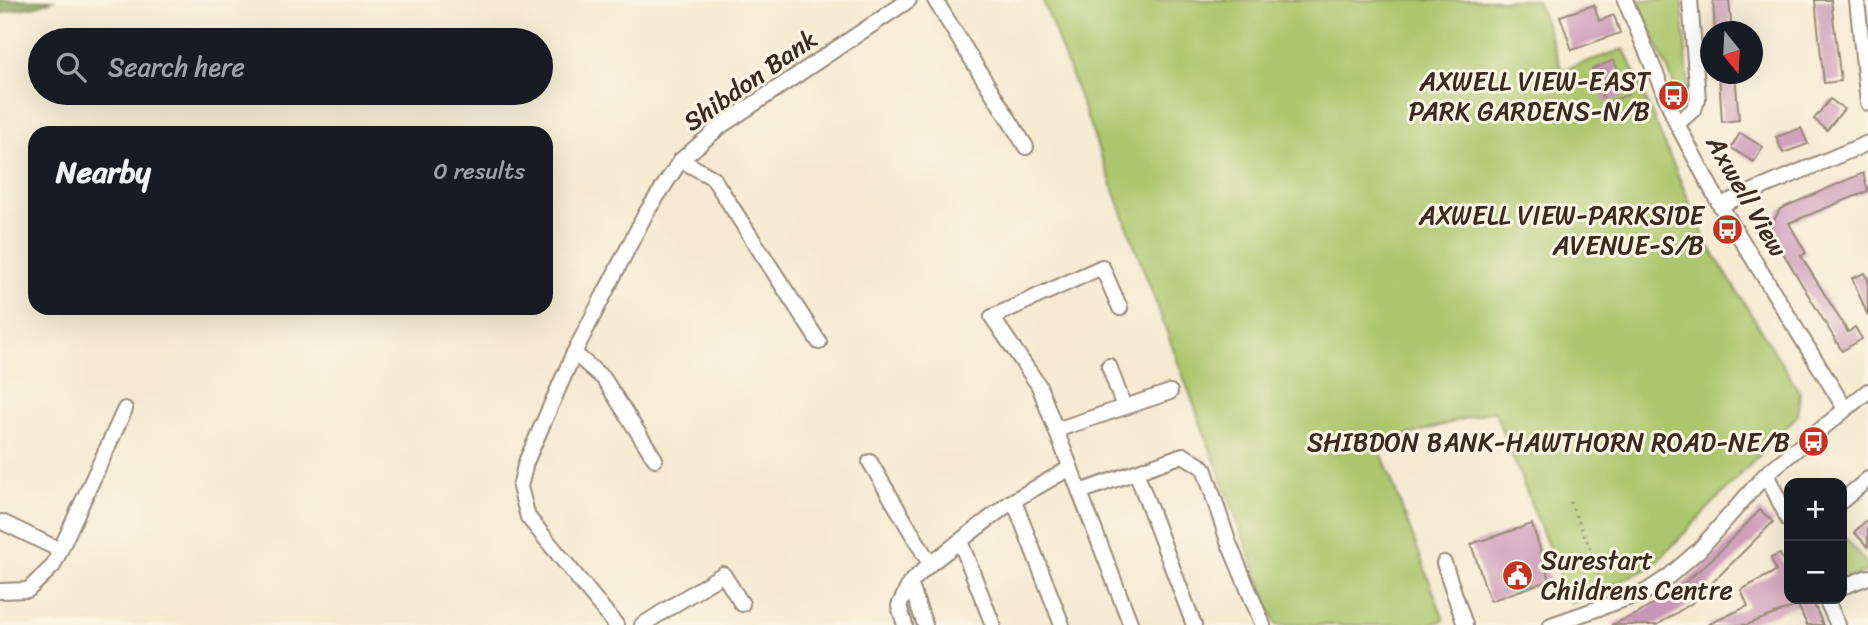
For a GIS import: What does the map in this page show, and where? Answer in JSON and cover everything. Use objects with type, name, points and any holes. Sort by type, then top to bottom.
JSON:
[{"type":"street","name":"Shibdon Bank","points":[[616,625],[528,517],[520,487],[526,462],[573,353],[646,212],[681,160],[721,126],[909,0]]},
{"type":"street","points":[[935,0],[1026,147]]},
{"type":"street","name":"Axwell View","points":[[1625,0],[1677,124],[1720,205],[1844,407]]},
{"type":"street","points":[[1677,124],[1694,109],[1698,99],[1690,0]]},
{"type":"street","points":[[1857,0],[1868,103]]},
{"type":"street","points":[[1720,205],[1868,143]]},
{"type":"street","points":[[681,160],[713,178],[819,342]]},
{"type":"street","points":[[1120,308],[1102,267],[992,317],[1039,386],[1131,625]]},
{"type":"street","points":[[573,353],[604,379],[655,459]]},
{"type":"street","points":[[1109,366],[1124,408]]},
{"type":"street","points":[[1554,624],[1645,592],[1668,577],[1699,550],[1766,474],[1844,407],[1868,391]]},
{"type":"street","points":[[1056,430],[1170,392]]},
{"type":"street","points":[[0,590],[28,590],[53,566],[125,409]]},
{"type":"street","points":[[1080,492],[1183,455],[1204,468],[1228,541],[1263,625]]},
{"type":"street","points":[[870,462],[930,564]]},
{"type":"street","points":[[905,625],[899,606],[910,583],[930,564],[1014,501],[1070,468]]},
{"type":"street","points":[[1136,472],[1194,625]]},
{"type":"street","points":[[1766,474],[1784,511]]},
{"type":"street","points":[[1847,497],[1868,479]]},
{"type":"street","points":[[1014,501],[1062,625]]},
{"type":"street","points":[[2,522],[60,550]]},
{"type":"street","points":[[960,541],[993,625]]},
{"type":"street","points":[[1444,563],[1465,625]]},
{"type":"street","points":[[642,625],[723,574],[742,604]]},
{"type":"street","points":[[1847,585],[1868,578]]},
{"type":"street","points":[[910,583],[925,625]]},
{"type":"street","points":[[1828,604],[1838,625]]},
{"type":"path","points":[[1570,502],[1594,557],[1606,606]]},
{"type":"green space","points":[[0,0],[53,0],[0,14]]},
{"type":"green space","points":[[1043,0],[1537,0],[1562,70],[1624,49],[1707,243],[1800,393],[1797,416],[1652,567],[1571,604],[1494,410],[1378,444],[1444,620],[1429,625],[1276,625]]},
{"type":"green space","points":[[1637,0],[1682,0],[1689,94],[1688,101],[1683,104]]},
{"type":"green space","points":[[1847,540],[1868,565],[1868,570],[1848,579]]},
{"type":"building","points":[[1713,0],[1729,0],[1731,21],[1714,21]]},
{"type":"building","points":[[1815,0],[1831,0],[1841,81],[1824,83]]},
{"type":"building","points":[[1594,5],[1599,21],[1614,15],[1620,33],[1572,50],[1560,16]]},
{"type":"building","points":[[1614,60],[1628,95],[1605,103],[1592,69]]},
{"type":"building","points":[[1720,84],[1736,84],[1739,120],[1722,122]]},
{"type":"building","points":[[1830,99],[1844,109],[1827,130],[1814,119]]},
{"type":"building","points":[[1801,128],[1808,144],[1783,153],[1776,137]]},
{"type":"building","points":[[1740,133],[1763,147],[1754,162],[1731,148]]},
{"type":"building","points":[[1863,173],[1868,191],[1789,223],[1806,253],[1801,256],[1848,332],[1855,327],[1862,339],[1842,351],[1780,248],[1770,242],[1774,236],[1768,232],[1780,209]]},
{"type":"building","points":[[1865,273],[1868,280],[1868,316],[1852,278]]},
{"type":"building","points":[[1760,510],[1773,522],[1692,603],[1657,625],[1611,625],[1637,614],[1675,591],[1713,558]]},
{"type":"building","points":[[1868,519],[1868,547],[1854,532]]},
{"type":"building","points":[[1532,524],[1550,580],[1490,601],[1471,544]]},
{"type":"building","points":[[1780,554],[1784,563],[1784,604],[1814,604],[1823,625],[1807,625],[1798,605],[1746,625],[1707,625],[1748,606],[1741,590],[1776,571],[1771,558]]},
{"type":"place","name":"AXWELL VIEW-EAST PARK GARDENS-N/B","points":[[1673,96]]},
{"type":"place","name":"AXWELL VIEW-PARKSIDE AVENUE-S/B","points":[[1727,230]]},
{"type":"place","name":"SHIBDON BANK-HAWTHORN ROAD-NE/B","points":[[1813,442]]},
{"type":"place","name":"Surestart Childrens Centre","points":[[1518,575]]}]
